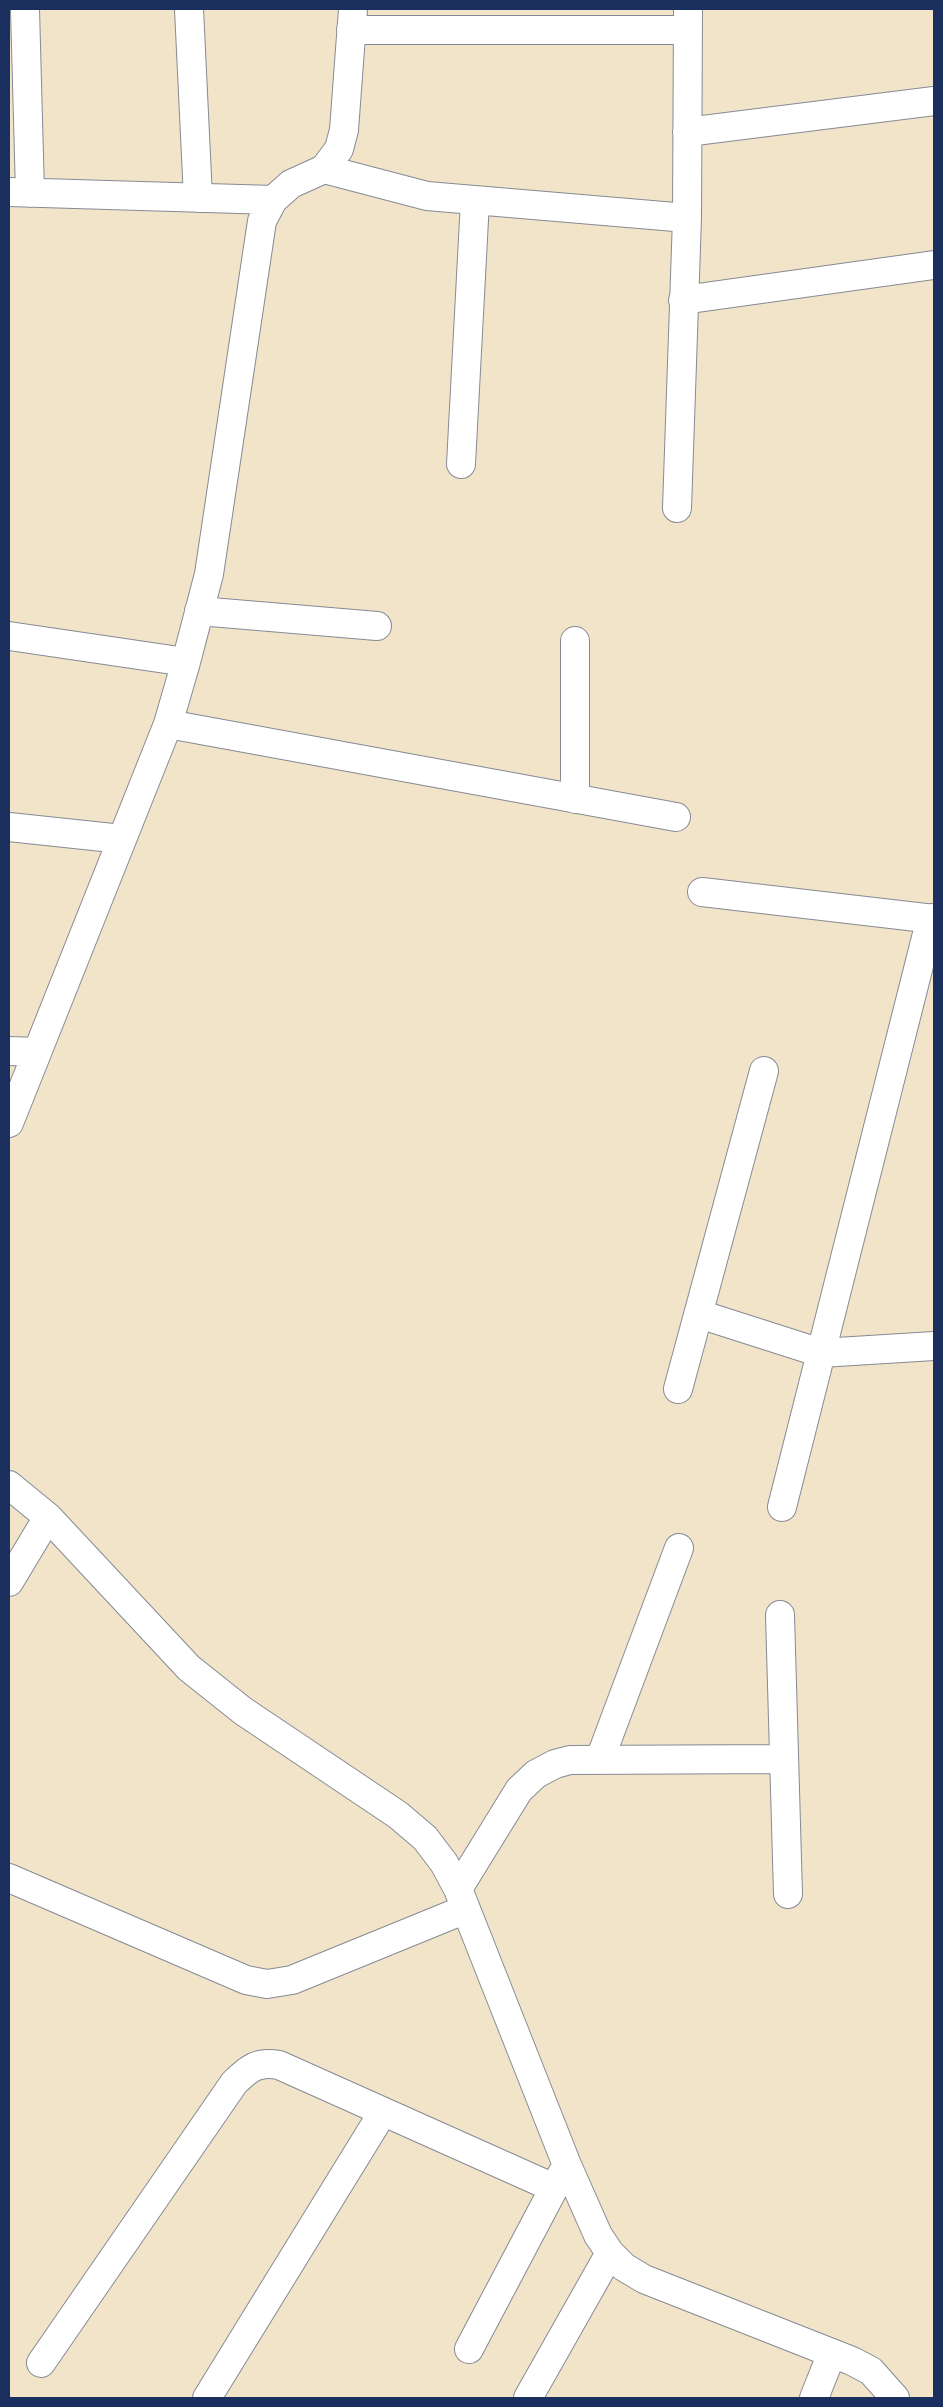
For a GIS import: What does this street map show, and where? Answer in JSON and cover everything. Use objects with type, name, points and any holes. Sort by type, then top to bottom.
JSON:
[{"type":"street","points":[[25,9],[18,65],[19,192],[273,200]]},
{"type":"street","points":[[189,9],[198,198]]},
{"type":"street","points":[[9,1123],[168,724],[209,574],[262,221],[273,200],[291,184],[324,169],[339,149],[344,130],[352,19],[688,19],[687,218],[677,508]]},
{"type":"street","points":[[687,132],[934,101]]},
{"type":"street","points":[[324,169],[427,196],[687,218]]},
{"type":"street","points":[[461,464],[475,201]]},
{"type":"street","points":[[683,300],[934,265]]},
{"type":"street","points":[[199,612],[377,626]]},
{"type":"street","points":[[9,636],[186,662]]},
{"type":"street","points":[[575,641],[575,799]]},
{"type":"street","points":[[168,724],[676,817]]},
{"type":"street","points":[[9,827],[122,839]]},
{"type":"street","points":[[702,892],[933,918],[782,1507]]},
{"type":"street","points":[[9,1051],[37,1052]]},
{"type":"street","points":[[678,1389],[764,1071]]},
{"type":"street","points":[[699,1314],[821,1352],[934,1346]]},
{"type":"street","points":[[9,1485],[48,1516],[189,1668],[243,1711],[398,1815],[425,1838],[444,1863],[462,1899],[560,2177],[610,2253],[624,2267],[644,2279],[832,2353],[871,2371],[895,2398]]},
{"type":"street","points":[[9,1582],[48,1516]]},
{"type":"street","points":[[600,1759],[679,1548]]},
{"type":"street","points":[[780,1615],[788,1894]]},
{"type":"street","points":[[9,1878],[246,1980],[268,1984],[292,1980],[462,1899],[519,1790],[536,1774],[555,1764],[570,1760],[600,1759],[784,1759]]},
{"type":"street","points":[[41,2363],[234,2083],[251,2067],[266,2062],[280,2065],[383,2112],[560,2177]]},
{"type":"street","points":[[207,2398],[383,2112]]},
{"type":"street","points":[[469,2349],[560,2177]]},
{"type":"street","points":[[528,2398],[610,2253]]},
{"type":"street","points":[[814,2398],[832,2353]]}]
